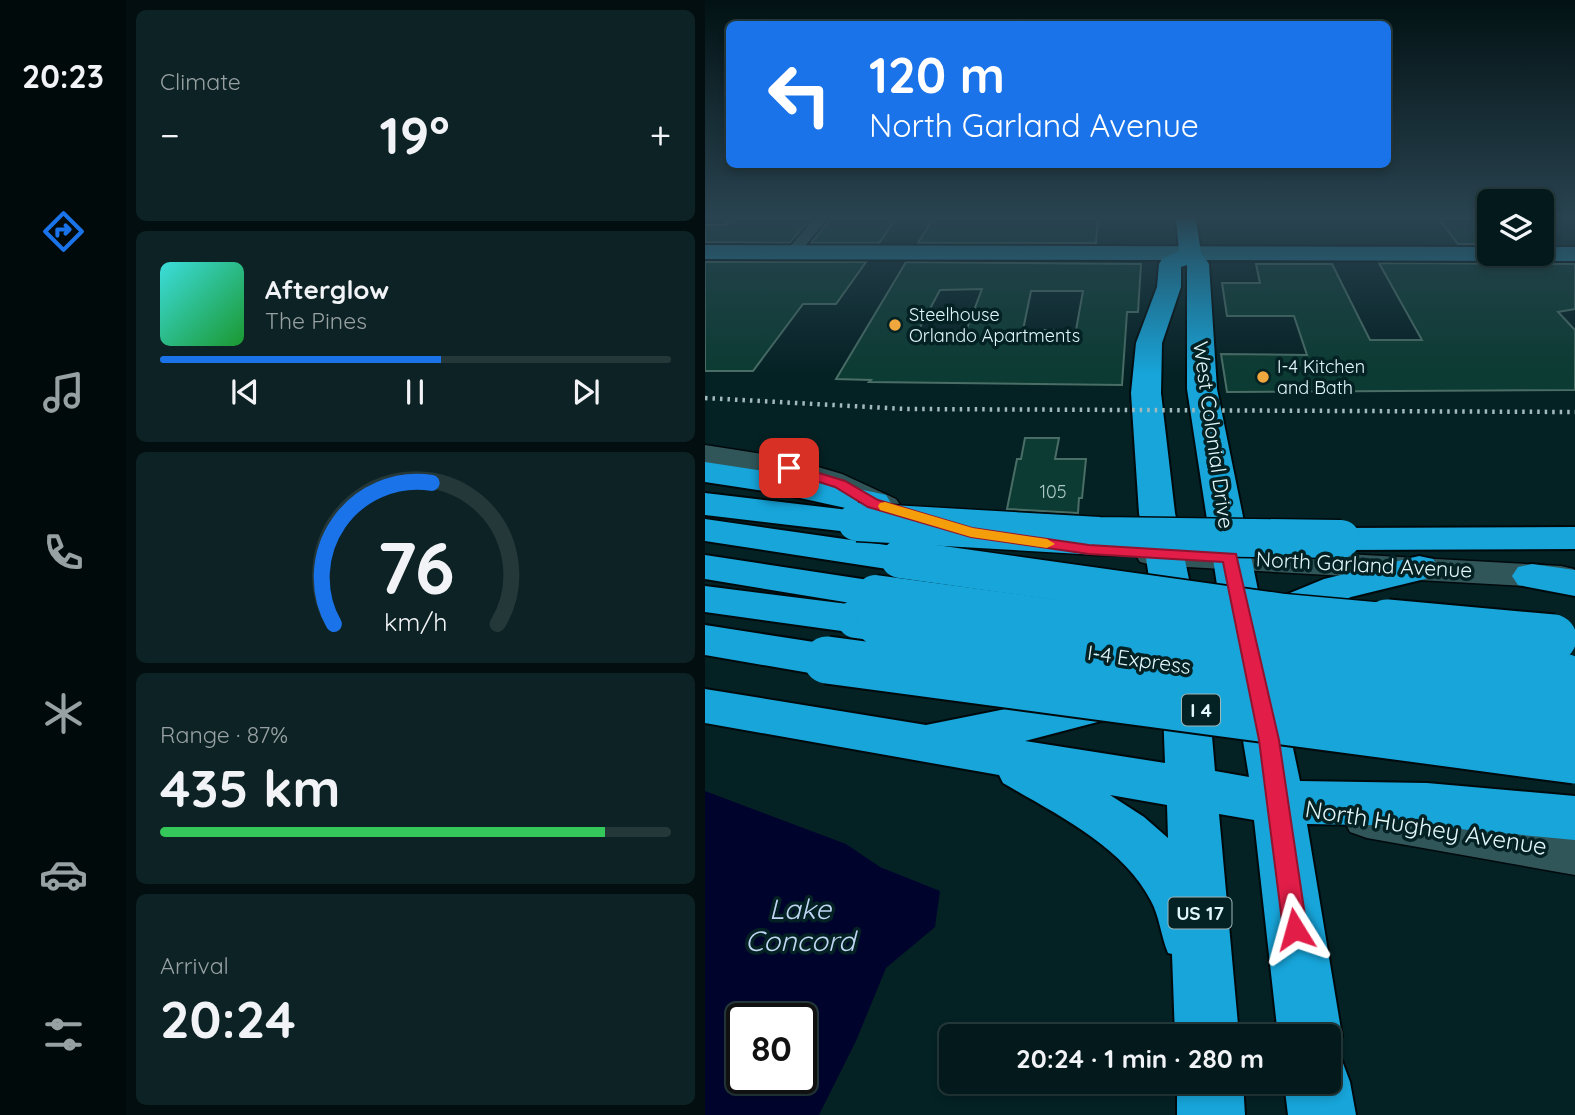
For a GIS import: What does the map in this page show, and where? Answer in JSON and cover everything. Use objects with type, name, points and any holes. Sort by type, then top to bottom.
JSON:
[{"type":"highway","name":"US 17","points":[[1170,271],[1169,287],[1151,335],[1147,359],[1147,416],[1163,555],[1184,666],[1206,1012]]},
{"type":"highway","name":"West Colonial Drive","points":[[1198,271],[1201,373],[1230,557],[1269,740],[1308,1024]]},
{"type":"highway","points":[[1215,467],[1234,505],[1267,533],[1324,555],[1419,568]]},
{"type":"highway","points":[[705,472],[787,485],[865,513]]},
{"type":"highway","points":[[705,503],[865,513],[1071,536],[1191,540],[1575,538]]},
{"type":"highway","points":[[705,530],[1284,613],[1568,669]]},
{"type":"highway","points":[[1184,666],[1230,557]]},
{"type":"highway","name":"I-4 Express","points":[[705,567],[865,607],[1129,659],[1568,669]]},
{"type":"highway","points":[[919,743],[1101,706],[1138,693],[1245,628],[1329,592],[1419,568]]},
{"type":"highway","points":[[1532,576],[1575,580]]},
{"type":"highway","name":"I-4 Express","points":[[705,599],[865,607]]},
{"type":"highway","name":"I 4","points":[[705,640],[827,660],[1575,760]]},
{"type":"highway","points":[[705,706],[1278,803],[1332,801],[1495,809],[1575,818]]},
{"type":"highway","points":[[1001,757],[1095,812],[1141,845],[1176,888],[1206,1012]]},
{"type":"highway","points":[[1210,1094],[1211,1115]]},
{"type":"highway","points":[[1319,1094],[1322,1115]]},
{"type":"street","name":"North Garland Avenue","points":[[705,454],[789,468],[840,484],[865,513],[1089,550],[1532,576]]},
{"type":"street","name":"North Hughey Avenue","points":[[1278,803],[1575,853]]},
{"type":"water","name":"Lake Concord","points":[[705,791],[846,844],[880,867],[940,891],[935,927],[886,968],[856,1041],[819,1115],[705,1115]]},
{"type":"building","points":[[705,271],[860,271],[836,304],[803,304],[753,371],[705,371]]},
{"type":"building","name":"Steelhouse Orlando Apartments","points":[[901,271],[1141,271],[1138,312],[1127,312],[1122,385],[869,382],[871,380],[836,379]],"holes":[[[982,289],[966,331],[918,331],[940,290]],[[1031,291],[1083,291],[1076,330],[1023,330]]]},
{"type":"building","points":[[1257,271],[1336,271],[1370,340],[1422,340],[1383,271],[1575,271],[1575,309],[1558,312],[1575,330],[1575,390],[1227,392],[1221,354],[1307,355],[1294,316],[1227,316],[1222,283],[1260,283]]},
{"type":"building","points":[[1025,438],[1059,438],[1055,459],[1086,459],[1078,513],[1007,509],[1017,459],[1021,459]]},
{"type":"railway","points":[[705,398],[906,409],[1575,412]]},
{"type":"slow traffic","points":[[885,506],[971,532],[1047,544]]},
{"type":"place","name":"Steelhouse Orlando Apartments","points":[[895,325]]},
{"type":"place","name":"I-4 Kitchen and Bath","points":[[1263,377]]},
{"type":"route","points":[[789,468],[840,484],[873,503],[971,532],[1089,550],[1230,557],[1269,740],[1295,929]]}]
